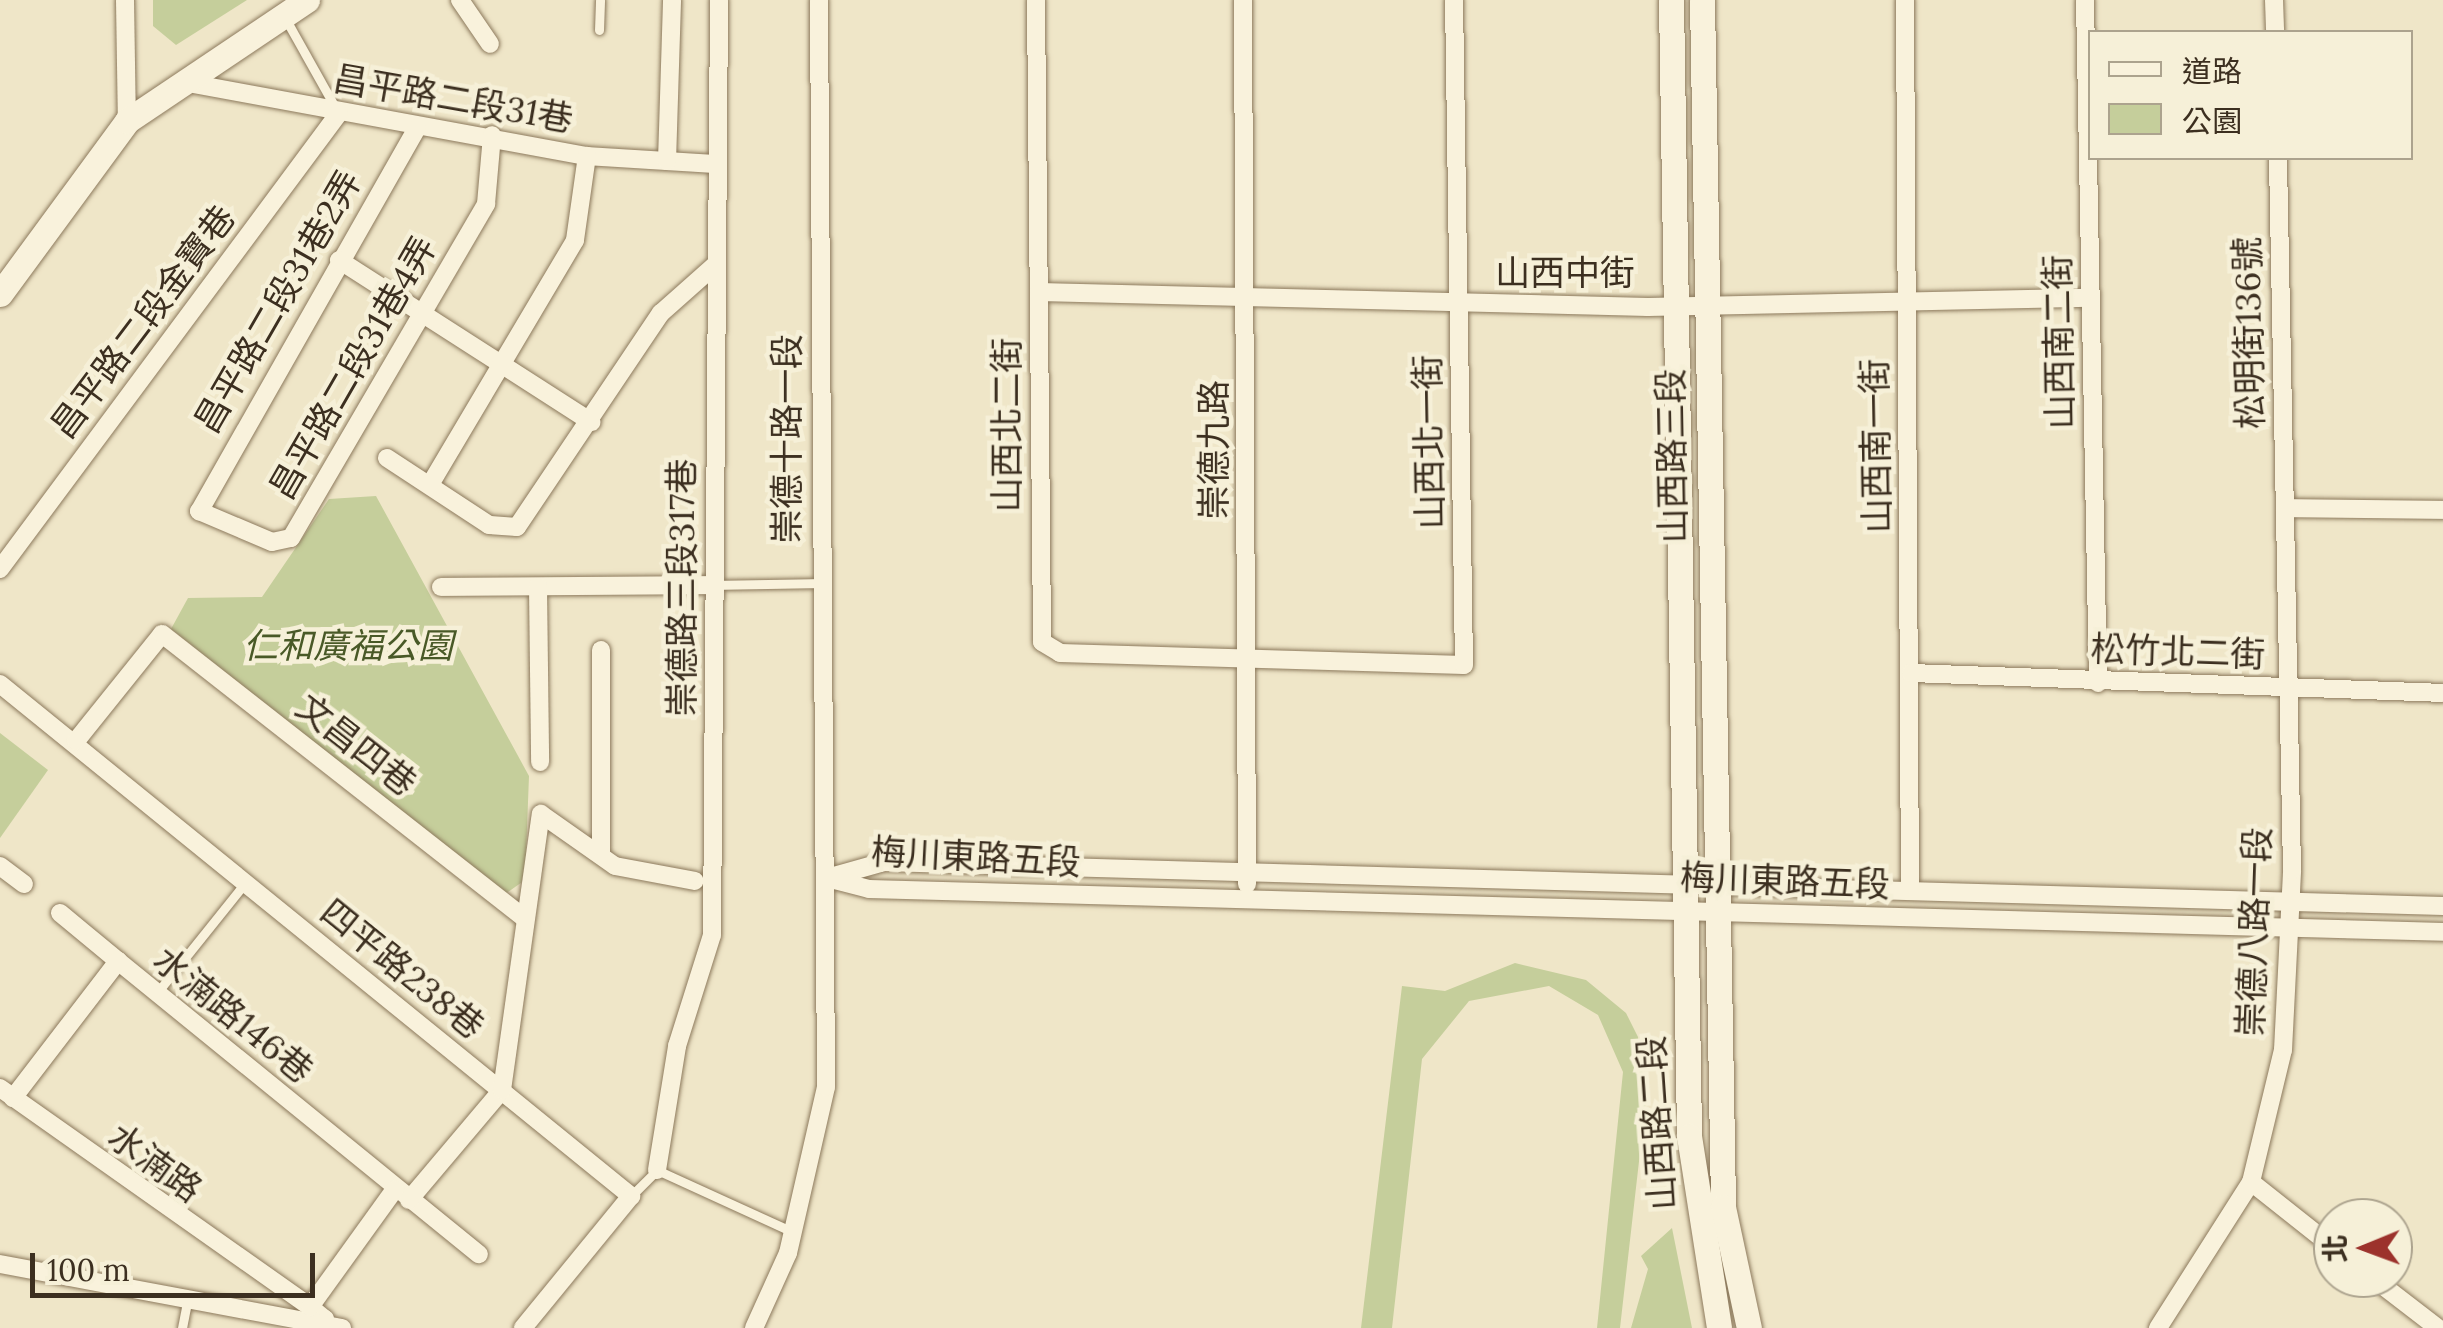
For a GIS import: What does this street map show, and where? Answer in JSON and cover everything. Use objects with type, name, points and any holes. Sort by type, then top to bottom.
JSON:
[{"type":"street","points":[[125,0],[127,121]]},
{"type":"street","points":[[0,294],[127,121],[307,0]]},
{"type":"street","points":[[460,0],[490,44]]},
{"type":"street","points":[[668,161],[672,0]]},
{"type":"street","name":"崇德路三段317巷","points":[[657,1170],[678,1046],[712,935],[718,0]]},
{"type":"street","name":"崇德十路一段","points":[[754,1328],[794,1232],[826,1086],[819,0]]},
{"type":"street","name":"山西北二街","points":[[1036,0],[1042,642],[1060,653],[1246,659]]},
{"type":"street","name":"崇德九路","points":[[1244,0],[1247,899]]},
{"type":"street","name":"山西北一街","points":[[1246,659],[1464,665],[1454,0]]},
{"type":"street","name":"山西路三段","points":[[1671,0],[1682,910]]},
{"type":"street","name":"山西路三段","points":[[1702,0],[1714,898]]},
{"type":"street","name":"山西南一街","points":[[1905,0],[1910,891]]},
{"type":"street","name":"山西南二街","points":[[2084,0],[2098,683]]},
{"type":"street","points":[[2274,0],[2275,30]]},
{"type":"street","name":"昌平路二段31巷","points":[[182,82],[417,128],[492,135],[587,156],[714,164]]},
{"type":"street","name":"昌平路二段金寶巷","points":[[0,569],[338,113]]},
{"type":"street","name":"昌平路二段31巷2弄","points":[[198,510],[417,128]]},
{"type":"street","name":"昌平路二段31巷4弄","points":[[198,510],[272,542],[290,538],[486,204],[492,135]]},
{"type":"street","points":[[431,483],[575,240],[587,156]]},
{"type":"street","name":"松明街136號","points":[[2278,160],[2285,508]]},
{"type":"street","points":[[339,260],[591,422]]},
{"type":"street","points":[[387,458],[431,483],[489,525],[517,526],[591,422],[661,313],[714,265]]},
{"type":"street","name":"山西中街","points":[[1039,292],[1246,292],[1459,302],[1675,306],[2091,298]]},
{"type":"street","points":[[2285,508],[2443,510]]},
{"type":"street","name":"崇德八路一段","points":[[2158,1328],[2250,1182],[2283,1050],[2292,927],[2285,508]]},
{"type":"street","points":[[441,587],[716,585]]},
{"type":"street","points":[[538,587],[540,762]]},
{"type":"street","name":"文昌四巷","points":[[76,741],[162,634],[524,918]]},
{"type":"street","points":[[601,650],[601,854]]},
{"type":"street","name":"松竹北二街","points":[[1911,673],[2443,693]]},
{"type":"street","name":"四平路238巷","points":[[0,684],[76,741],[244,884],[631,1196]]},
{"type":"street","points":[[0,1264],[324,1320],[402,1194],[502,1090],[540,814],[601,854],[648,878],[695,881]]},
{"type":"street","name":"梅川東路五段","points":[[826,878],[870,862],[1681,884],[1714,898],[2443,932]]},
{"type":"street","points":[[0,866],[24,884]]},
{"type":"street","name":"梅川東路五段","points":[[826,878],[869,889],[1682,910],[1714,898],[1910,891],[2443,906]]},
{"type":"street","name":"山西路二段","points":[[1714,898],[1723,1207],[1749,1328]]},
{"type":"street","name":"山西路二段","points":[[1682,910],[1689,1136],[1719,1328]]},
{"type":"street","points":[[60,912],[118,961]]},
{"type":"street","name":"水湳路146巷","points":[[6,1093],[118,961],[479,1254]]},
{"type":"street","name":"水湳路","points":[[6,1093],[324,1320]]},
{"type":"street","points":[[2250,1182],[2313,1231]]},
{"type":"street","points":[[523,1328],[631,1196]]},
{"type":"street","points":[[2398,1298],[2438,1328]]},
{"type":"lane","points":[[599,30],[600,0]]},
{"type":"lane","points":[[283,16],[338,113]]},
{"type":"lane","points":[[716,585],[820,584]]},
{"type":"lane","points":[[156,994],[244,884]]},
{"type":"lane","points":[[631,1196],[657,1170],[794,1232]]},
{"type":"lane","points":[[182,1328],[188,1295]]},
{"type":"green space","points":[[153,0],[247,0],[176,45],[153,26]]},
{"type":"green space","name":"仁和廣福公園","points":[[376,496],[529,776],[525,880],[505,894],[171,629],[188,598],[262,597],[329,499]]},
{"type":"green space","points":[[0,733],[48,770],[0,838]]},
{"type":"green space","points":[[1515,963],[1586,980],[1626,1013],[1638,1037],[1646,1100],[1620,1328],[1597,1328],[1623,1072],[1598,1015],[1549,986],[1469,1001],[1422,1059],[1392,1328],[1361,1328],[1402,986],[1445,991]]},
{"type":"green space","points":[[1672,1228],[1692,1328],[1631,1328],[1648,1269],[1641,1256]]}]
